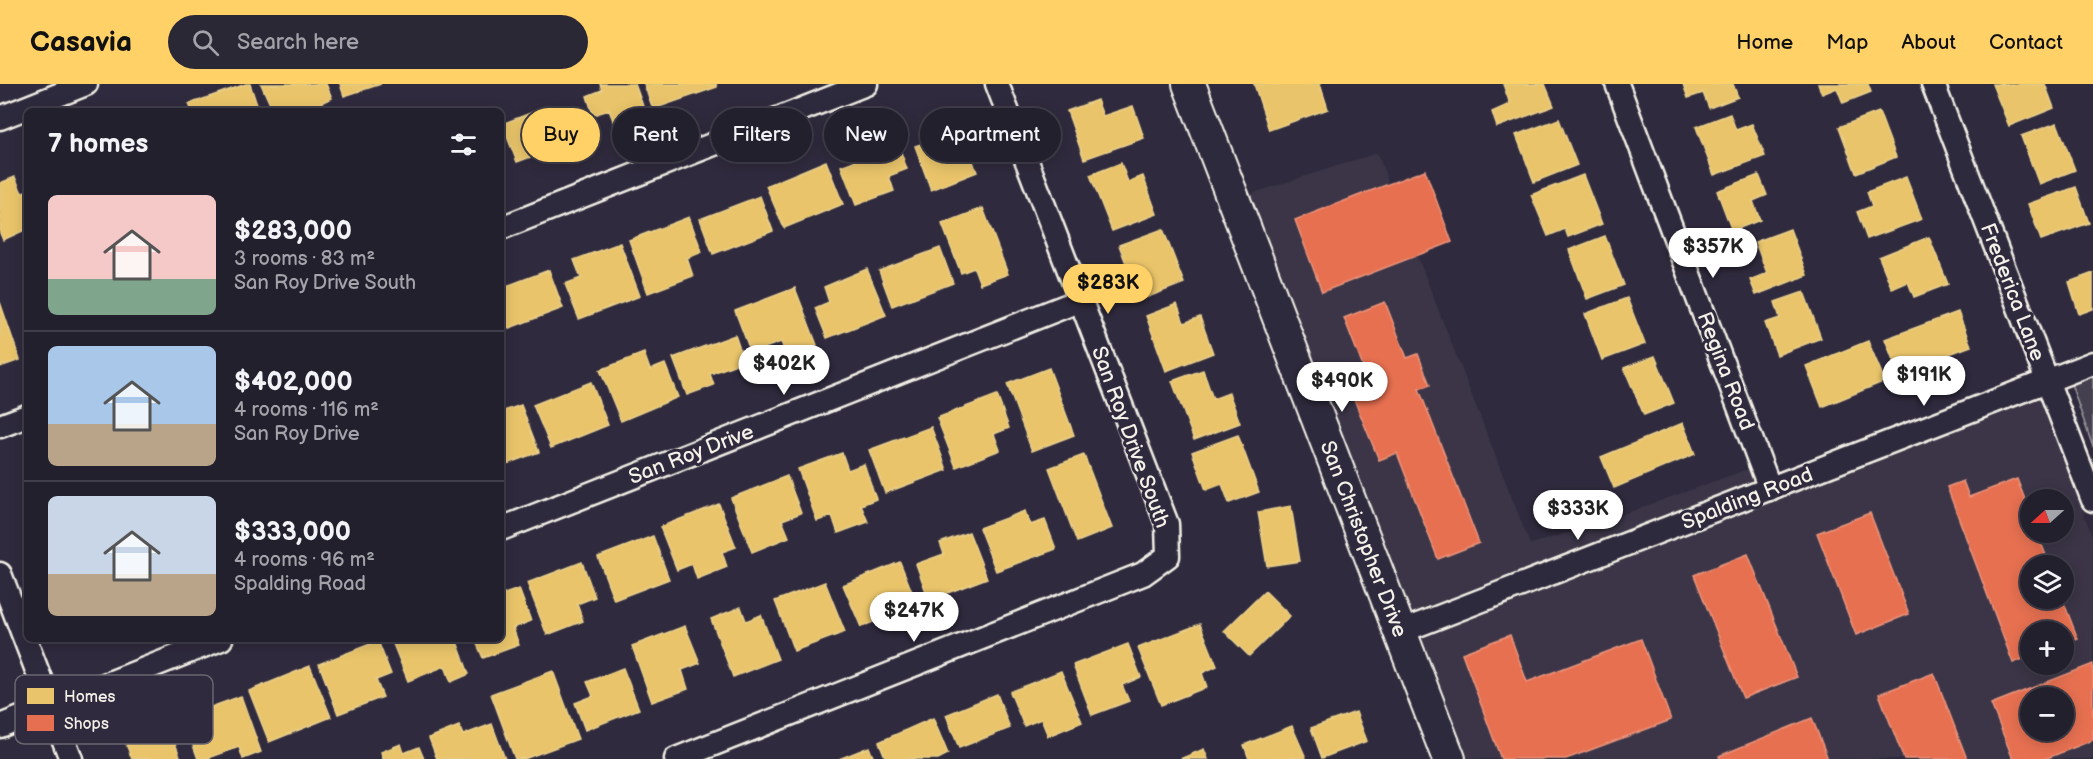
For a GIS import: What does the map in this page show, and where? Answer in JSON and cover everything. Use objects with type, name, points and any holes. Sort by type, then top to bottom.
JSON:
[{"type":"street","points":[[25,108],[86,84]]},
{"type":"street","points":[[504,227],[866,84]]},
{"type":"street","name":"San Roy Drive South","points":[[676,759],[1143,574],[1168,556],[1167,524],[997,84]]},
{"type":"street","name":"San Christopher Drive","points":[[1189,84],[1449,759]]},
{"type":"street","name":"Regina Road","points":[[1617,84],[1770,489]]},
{"type":"street","name":"Frederica Lane","points":[[1933,84],[2093,500]]},
{"type":"street","points":[[0,118],[24,109]]},
{"type":"street","name":"San Roy Drive","points":[[504,528],[1081,300]]},
{"type":"street","name":"Spalding Road","points":[[1400,632],[2093,363]]},
{"type":"street","points":[[0,426],[24,417]]},
{"type":"street","points":[[0,574],[24,636]]},
{"type":"street","points":[[26,642],[39,675]]},
{"type":"street","points":[[130,675],[213,642]]},
{"type":"street","points":[[0,726],[15,720]]},
{"type":"street","points":[[65,744],[71,759]]},
{"type":"shaded area","points":[[1377,153],[1530,544],[1585,528],[1748,469],[1753,483],[1408,616],[1247,195]]},
{"type":"shaded area","points":[[2093,376],[2093,447],[2071,384]]},
{"type":"shaded area","points":[[2039,397],[2093,538],[2093,759],[1463,759],[1417,638]]},
{"type":"building: Homes","points":[[250,84],[258,108],[191,108],[189,104]]},
{"type":"building: Homes","points":[[261,84],[326,84],[332,98],[309,108],[272,108]]},
{"type":"building: Homes","points":[[340,84],[381,84],[344,96]]},
{"type":"building: Homes","points":[[600,84],[635,84],[644,108],[612,108],[612,118],[609,110],[600,113],[600,108],[591,108],[587,96],[602,90]]},
{"type":"building: Homes","points":[[644,84],[716,84],[717,87],[653,108]]},
{"type":"building: Homes","points":[[1254,84],[1320,84],[1328,109],[1269,130]]},
{"type":"building: Homes","points":[[1503,84],[1545,84],[1554,106],[1497,127],[1492,112],[1510,104]]},
{"type":"building: Homes","points":[[1683,84],[1733,84],[1738,97],[1709,108],[1703,93],[1688,98]]},
{"type":"building: Homes","points":[[1818,84],[1868,84],[1871,92],[1843,103],[1837,88],[1822,94]]},
{"type":"building: Homes","points":[[1992,84],[2045,84],[2054,108],[2009,126]]},
{"type":"building: Homes","points":[[1097,100],[1103,116],[1133,106],[1144,138],[1084,159],[1067,111]]},
{"type":"building: Homes","points":[[1879,112],[1896,157],[1856,173],[1839,127]]},
{"type":"building: Homes","points":[[1730,114],[1736,130],[1752,124],[1765,156],[1714,175],[1696,127]]},
{"type":"building: Homes","points":[[522,116],[522,160],[517,162],[504,129],[504,123]]},
{"type":"building: Homes","points":[[1559,119],[1577,165],[1534,182],[1516,135]]},
{"type":"building: Homes","points":[[2057,123],[2075,170],[2039,184],[2021,136]]},
{"type":"building: Homes","points":[[920,144],[920,160],[915,146]]},
{"type":"building: Homes","points":[[826,162],[843,204],[784,228],[766,186]]},
{"type":"building: Homes","points":[[851,162],[904,162],[907,169],[889,176],[894,191],[856,205],[841,166]]},
{"type":"building: Homes","points":[[921,162],[973,162],[977,172],[931,190]]},
{"type":"building: Homes","points":[[1121,163],[1128,182],[1143,176],[1157,214],[1112,231],[1090,175]]},
{"type":"building: Homes","points":[[1583,175],[1602,224],[1568,237],[1565,229],[1548,236],[1531,195]]},
{"type":"building: Homes","points":[[1759,175],[1767,195],[1753,201],[1760,220],[1732,231],[1717,191]]},
{"type":"building: Homes","points":[[15,177],[22,193],[24,192],[24,230],[3,240],[0,233],[0,183]]},
{"type":"building: Homes","points":[[1906,177],[1922,219],[1867,239],[1857,212],[1872,206],[1867,192]]},
{"type":"building: Homes","points":[[2076,187],[2089,223],[2041,240],[2028,204]]},
{"type":"building: Homes","points":[[760,196],[773,231],[713,254],[700,219]]},
{"type":"building: Homes","points":[[983,208],[1008,274],[980,284],[974,268],[961,273],[942,224]]},
{"type":"building: Homes","points":[[689,217],[702,252],[687,258],[693,276],[648,293],[629,240]]},
{"type":"building: Homes","points":[[1163,229],[1184,283],[1140,300],[1119,245]]},
{"type":"building: Homes","points":[[1790,229],[1807,275],[1756,295],[1750,280],[1767,273],[1755,242]]},
{"type":"building: Homes","points":[[1605,236],[1624,285],[1587,299],[1569,250]]},
{"type":"building: Homes","points":[[1929,237],[1948,284],[1914,297],[1908,282],[1892,289],[1879,257]]},
{"type":"building: Homes","points":[[620,243],[640,296],[579,319],[565,284],[581,278],[574,260]]},
{"type":"building: Homes","points":[[940,248],[953,283],[892,306],[879,271]]},
{"type":"building: Homes","points":[[867,269],[886,315],[827,338],[815,308],[829,302],[824,287]]},
{"type":"building: Homes","points":[[549,270],[563,308],[504,330],[504,287]]},
{"type":"building: Homes","points":[[2093,273],[2093,309],[2079,314],[2069,282]]},
{"type":"building: Homes","points":[[795,288],[817,345],[787,357],[781,342],[751,353],[735,311]]},
{"type":"building: Homes","points":[[1804,292],[1821,338],[1777,355],[1765,323],[1780,318],[1775,302]]},
{"type":"building: Homes","points":[[1627,298],[1645,344],[1602,360],[1585,314]]},
{"type":"building: Homes","points":[[0,302],[20,360],[0,367]]},
{"type":"building: Homes","points":[[1177,304],[1184,323],[1200,317],[1213,353],[1166,371],[1146,316]]},
{"type":"building: Homes","points":[[1958,312],[1971,346],[1898,373],[1885,339]]},
{"type":"building: Homes","points":[[735,335],[744,361],[710,374],[714,385],[687,395],[673,358]]},
{"type":"building: Homes","points":[[1868,341],[1885,381],[1822,407],[1806,366]]},
{"type":"building: Homes","points":[[644,353],[650,370],[665,364],[678,397],[621,421],[600,370]]},
{"type":"building: Homes","points":[[1655,356],[1674,403],[1644,415],[1624,368]]},
{"type":"building: Homes","points":[[1049,368],[1074,435],[1032,451],[1007,384]]},
{"type":"building: Homes","points":[[1203,370],[1213,399],[1229,393],[1240,423],[1194,440],[1172,381]]},
{"type":"building: Homes","points":[[591,382],[608,425],[551,448],[533,405]]},
{"type":"building: Homes","points":[[997,395],[1009,428],[994,434],[1000,450],[956,467],[937,418]]},
{"type":"building: Homes","points":[[521,405],[539,452],[504,465],[504,411]]},
{"type":"building: Homes","points":[[1683,423],[1695,454],[1614,488],[1601,457]]},
{"type":"building: Homes","points":[[931,427],[947,470],[885,493],[869,450]]},
{"type":"building: Homes","points":[[1238,435],[1259,492],[1229,503],[1222,484],[1206,490],[1192,452]]},
{"type":"building: Homes","points":[[842,453],[848,470],[864,464],[876,499],[861,505],[868,522],[838,533],[832,516],[817,521],[798,469]]},
{"type":"building: Homes","points":[[1084,455],[1112,528],[1077,542],[1049,468]]},
{"type":"building: Homes","points":[[787,476],[801,513],[782,520],[789,537],[752,552],[731,498]]},
{"type":"building: Homes","points":[[719,504],[736,547],[722,552],[727,567],[697,579],[692,564],[677,570],[660,527]]},
{"type":"building: Homes","points":[[1291,506],[1300,561],[1267,566],[1258,512]]},
{"type":"building: Homes","points":[[1025,511],[1030,525],[1045,520],[1056,549],[996,571],[979,528]]},
{"type":"building: Homes","points":[[969,532],[987,578],[929,600],[916,564],[944,554],[940,543]]},
{"type":"building: Homes","points":[[653,536],[669,579],[614,600],[598,557]]},
{"type":"building: Homes","points":[[582,562],[595,597],[577,604],[583,621],[547,635],[527,583]]},
{"type":"building: Homes","points":[[900,562],[917,604],[861,627],[843,585]]},
{"type":"building: Homes","points":[[825,582],[845,632],[794,651],[775,601]]},
{"type":"building: Homes","points":[[519,589],[531,621],[513,628],[519,645],[483,658],[476,642],[504,642],[504,594]]},
{"type":"building: Homes","points":[[1265,591],[1290,616],[1249,656],[1224,631]]},
{"type":"building: Homes","points":[[741,607],[746,621],[761,615],[778,659],[733,677],[711,619]]},
{"type":"building: Homes","points":[[1200,624],[1217,666],[1202,673],[1207,687],[1161,705],[1138,648]]},
{"type":"building: Homes","points":[[685,626],[700,663],[682,670],[688,689],[652,702],[632,646]]},
{"type":"building: Homes","points":[[378,642],[391,674],[376,680],[383,697],[338,714],[319,664]]},
{"type":"building: Homes","points":[[392,642],[457,642],[469,674],[451,682],[445,666],[408,681]]},
{"type":"building: Homes","points":[[1128,644],[1141,677],[1122,685],[1129,701],[1092,715],[1073,665]]},
{"type":"building: Homes","points":[[310,666],[331,717],[269,742],[249,691]]},
{"type":"building: Homes","points":[[623,668],[639,709],[585,730],[575,703],[593,696],[587,682]]},
{"type":"building: Homes","points":[[553,671],[578,739],[524,759],[515,759],[491,694]]},
{"type":"building: Homes","points":[[1061,671],[1082,722],[1048,736],[1041,719],[1024,726],[1010,692]]},
{"type":"building: Homes","points":[[997,694],[1010,728],[959,748],[946,715]]},
{"type":"building: Homes","points":[[241,696],[261,752],[243,759],[239,747],[206,759],[198,759],[193,744],[213,744],[213,706]]},
{"type":"building: Homes","points":[[1356,712],[1367,741],[1322,758],[1311,728]]},
{"type":"building: Homes","points":[[933,718],[948,754],[938,759],[886,759],[879,742]]},
{"type":"building: Homes","points":[[492,724],[505,759],[437,759],[429,738],[459,726],[463,735]]},
{"type":"building: Homes","points":[[1292,726],[1306,758],[1249,759],[1244,745]]},
{"type":"building: Homes","points":[[126,744],[175,744],[181,759],[132,759]]},
{"type":"building: Homes","points":[[401,744],[404,753],[419,747],[424,759],[383,759],[381,752]]},
{"type":"building: Homes","points":[[869,747],[874,759],[839,759]]},
{"type":"building: Homes","points":[[1204,749],[1208,759],[1180,759]]},
{"type":"building: Shops","points":[[1425,170],[1452,242],[1322,292],[1295,220]]},
{"type":"building: Shops","points":[[1385,302],[1407,358],[1418,354],[1430,385],[1419,389],[1479,543],[1438,559],[1397,453],[1379,460],[1353,397],[1372,390],[1344,318]]},
{"type":"building: Shops","points":[[2017,479],[2021,489],[2020,543],[2041,543],[2046,555],[2020,555],[2020,609],[2066,609],[2071,621],[2020,621],[2020,660],[2013,663],[1947,487],[1963,481],[1969,497]]},
{"type":"building: Shops","points":[[1870,513],[1909,614],[1856,635],[1817,533]]},
{"type":"building: Shops","points":[[1748,554],[1797,677],[1743,698],[1694,575]]},
{"type":"building: Shops","points":[[2074,629],[2078,639],[2074,640]]},
{"type":"building: Shops","points":[[1510,635],[1527,682],[1641,639],[1671,720],[1566,759],[1501,759],[1462,653]]},
{"type":"building: Shops","points":[[2093,664],[2093,740],[2045,759],[2013,759],[1991,704],[2020,693],[2020,741],[2074,741],[2074,687],[2034,687],[2065,675],[2074,675],[2074,671]]},
{"type":"building: Shops","points":[[1934,673],[1967,759],[1904,759],[1879,694]]},
{"type":"building: Shops","points":[[1812,718],[1828,759],[1720,759],[1719,756]]}]
